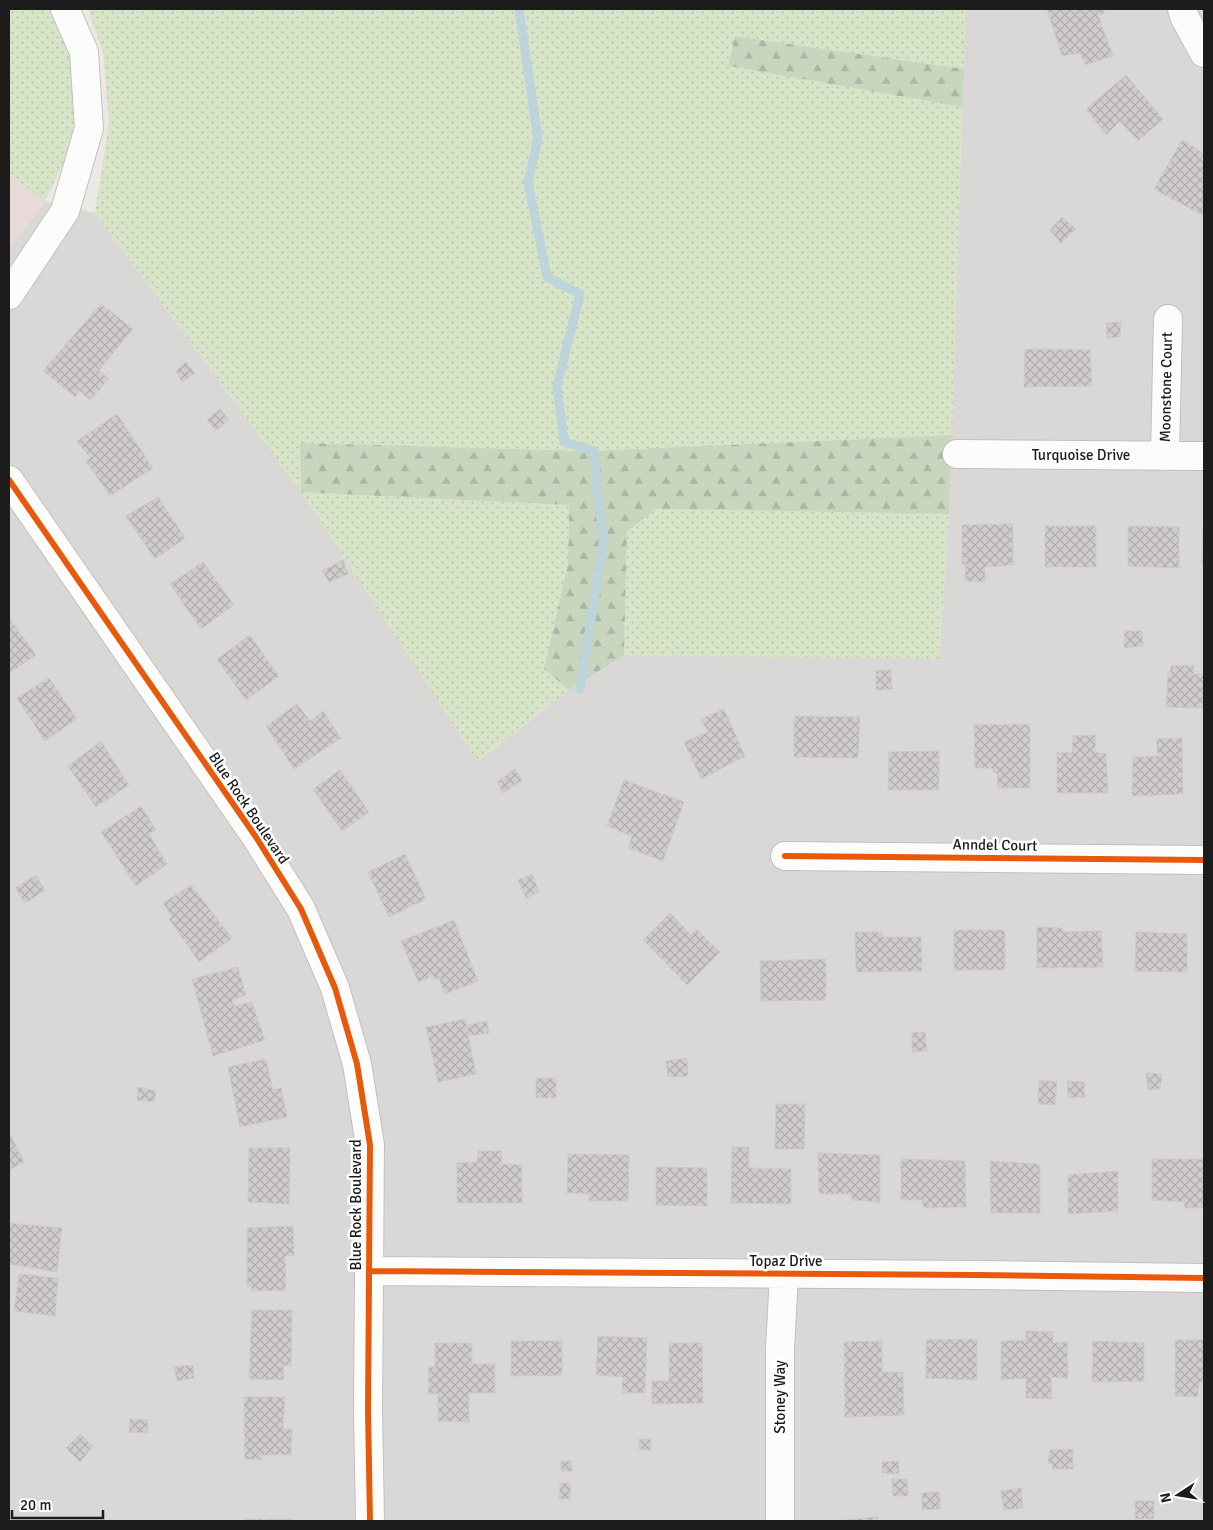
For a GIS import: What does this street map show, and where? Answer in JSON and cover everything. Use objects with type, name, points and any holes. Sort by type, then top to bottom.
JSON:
[{"type":"street","points":[[9,295],[65,211],[90,128],[84,52],[66,9]]},
{"type":"street","points":[[1182,9],[1203,51]]},
{"type":"street","name":"Moonstone Court","points":[[1165,456],[1168,319]]},
{"type":"street","name":"Turquoise Drive","points":[[957,454],[1204,456]]},
{"type":"street","name":"Blue Rock Boulevard","points":[[9,480],[256,837],[301,909],[335,988],[357,1064],[370,1145],[368,1270],[370,1521]]},
{"type":"street","name":"Anndel Court","points":[[785,856],[1204,860]]},
{"type":"street","name":"Topaz Drive","points":[[368,1270],[1204,1278]]},
{"type":"street","name":"Stoney Way","points":[[780,1521],[780,1350],[784,1274]]},
{"type":"shaded area","points":[[965,9],[1204,9],[1204,1521],[9,1521],[9,249],[45,201],[95,213],[301,492],[478,761],[569,690],[624,655],[939,658],[949,514]]},
{"type":"shaded area","points":[[9,176],[45,201],[9,249]]},
{"type":"green space","points":[[9,9],[50,9],[72,53],[79,98],[73,143],[45,201],[9,176]]},
{"type":"green space","points":[[88,9],[965,9],[964,69],[735,36],[728,66],[962,107],[952,435],[590,451],[300,443],[302,492],[569,505],[568,565],[544,669],[569,690],[477,761],[301,492],[95,213],[109,122],[103,53]]},
{"type":"green space","points":[[735,36],[964,69],[962,107],[728,66]]},
{"type":"green space","points":[[952,435],[949,514],[656,509],[627,532],[624,655],[569,690],[544,669],[568,565],[569,505],[301,492],[300,443],[590,451]]},
{"type":"green space","points":[[656,509],[949,514],[939,659],[624,655],[627,532]]},
{"type":"building","points":[[1047,9],[1103,9],[1104,14],[1098,15],[1113,56],[1085,65],[1080,53],[1062,56]]},
{"type":"building","points":[[1126,75],[1163,119],[1138,141],[1120,121],[1106,135],[1086,109]]},
{"type":"building","points":[[1182,140],[1204,154],[1201,160],[1204,162],[1204,211],[1202,215],[1154,189]]},
{"type":"building","points":[[1062,217],[1076,229],[1061,243],[1050,230]]},
{"type":"building","points":[[101,304],[133,329],[99,370],[109,379],[90,400],[79,390],[75,397],[43,371]]},
{"type":"building","points":[[1121,322],[1120,337],[1107,338],[1106,323]]},
{"type":"building","points":[[1025,349],[1090,350],[1092,386],[1024,387]]},
{"type":"building","points":[[186,362],[195,373],[182,382],[176,371]]},
{"type":"building","points":[[220,409],[229,420],[216,431],[207,420]]},
{"type":"building","points":[[117,414],[153,468],[110,496],[86,461],[90,458],[77,441]]},
{"type":"building","points":[[158,497],[185,538],[155,559],[126,516]]},
{"type":"building","points":[[1013,524],[1013,565],[985,567],[985,582],[965,581],[966,564],[962,565],[962,525]]},
{"type":"building","points":[[1045,526],[1096,526],[1096,567],[1045,567]]},
{"type":"building","points":[[1128,526],[1179,527],[1179,568],[1128,566]]},
{"type":"building","points":[[1203,527],[1204,565],[1202,565]]},
{"type":"building","points":[[343,560],[348,574],[329,582],[322,571]]},
{"type":"building","points":[[203,562],[234,605],[201,629],[170,584]]},
{"type":"building","points":[[9,618],[36,655],[9,673]]},
{"type":"building","points":[[1125,631],[1142,631],[1143,646],[1124,648]]},
{"type":"building","points":[[250,635],[279,676],[246,700],[217,659]]},
{"type":"building","points":[[1194,665],[1193,674],[1204,674],[1204,708],[1166,707],[1168,673],[1171,666]]},
{"type":"building","points":[[891,670],[892,689],[876,690],[876,671]]},
{"type":"building","points":[[49,678],[77,719],[45,741],[17,698]]},
{"type":"building","points":[[297,704],[310,721],[323,711],[341,738],[294,769],[266,726]]},
{"type":"building","points":[[724,709],[745,756],[701,779],[684,742],[708,732],[701,719]]},
{"type":"building","points":[[794,716],[860,717],[858,758],[794,757]]},
{"type":"building","points":[[1030,724],[1030,788],[998,788],[997,773],[993,772],[992,768],[975,768],[974,725]]},
{"type":"building","points":[[1096,735],[1095,752],[1106,754],[1108,793],[1057,793],[1057,752],[1072,753],[1073,736]]},
{"type":"building","points":[[1182,738],[1183,794],[1132,796],[1133,757],[1158,756],[1156,739]]},
{"type":"building","points":[[101,741],[129,785],[96,807],[68,766]]},
{"type":"building","points":[[939,751],[939,790],[888,790],[889,752]]},
{"type":"building","points":[[515,769],[522,780],[503,793],[497,782]]},
{"type":"building","points":[[340,770],[369,812],[342,831],[313,789]]},
{"type":"building","points":[[624,780],[684,802],[663,861],[628,848],[632,836],[607,826]]},
{"type":"building","points":[[141,806],[156,830],[149,834],[167,864],[136,886],[101,832]]},
{"type":"building","points":[[405,854],[426,899],[389,917],[368,872]]},
{"type":"building","points":[[532,874],[539,892],[526,898],[518,880]]},
{"type":"building","points":[[36,875],[45,890],[25,903],[15,888]]},
{"type":"building","points":[[191,885],[232,938],[199,962],[169,919],[172,917],[163,903]]},
{"type":"building","points":[[670,913],[691,935],[696,929],[720,952],[687,985],[643,940]]},
{"type":"building","points":[[454,920],[478,981],[445,994],[439,978],[435,980],[433,976],[418,982],[401,941]]},
{"type":"building","points":[[1037,927],[1062,928],[1063,932],[1101,931],[1103,967],[1037,968]]},
{"type":"building","points":[[954,930],[1005,930],[1005,970],[954,970]]},
{"type":"building","points":[[855,932],[882,932],[883,937],[921,937],[922,971],[856,972]]},
{"type":"building","points":[[1136,932],[1187,934],[1187,972],[1135,971]]},
{"type":"building","points":[[826,959],[826,1000],[761,1001],[760,961]]},
{"type":"building","points":[[238,967],[246,995],[232,1000],[234,1006],[252,1002],[265,1040],[213,1056],[192,979]]},
{"type":"building","points":[[465,1019],[476,1074],[438,1082],[426,1027]]},
{"type":"building","points":[[487,1021],[489,1033],[469,1036],[467,1025]]},
{"type":"building","points":[[925,1032],[927,1051],[912,1052],[912,1033]]},
{"type":"building","points":[[687,1058],[688,1076],[668,1077],[666,1061]]},
{"type":"building","points":[[266,1059],[273,1090],[281,1088],[287,1117],[240,1127],[228,1067]]},
{"type":"building","points":[[1146,1073],[1162,1074],[1160,1089],[1148,1090]]},
{"type":"building","points":[[536,1078],[556,1078],[556,1098],[536,1098]]},
{"type":"building","points":[[1039,1081],[1057,1081],[1055,1105],[1038,1104]]},
{"type":"building","points":[[1067,1081],[1084,1082],[1085,1097],[1068,1098]]},
{"type":"building","points":[[138,1087],[156,1091],[154,1102],[137,1100]]},
{"type":"building","points":[[776,1104],[805,1104],[804,1149],[775,1149]]},
{"type":"building","points":[[9,1132],[24,1162],[9,1170]]},
{"type":"building","points":[[732,1147],[749,1147],[749,1168],[791,1169],[791,1204],[731,1203]]},
{"type":"building","points":[[249,1148],[290,1148],[289,1204],[248,1202]]},
{"type":"building","points":[[478,1151],[502,1151],[502,1164],[522,1165],[522,1203],[457,1203],[457,1163],[477,1162]]},
{"type":"building","points":[[818,1153],[880,1155],[880,1202],[852,1200],[850,1194],[819,1194]]},
{"type":"building","points":[[568,1154],[629,1155],[628,1201],[589,1201],[590,1194],[567,1193]]},
{"type":"building","points":[[901,1159],[965,1161],[966,1207],[924,1208],[922,1200],[901,1200]]},
{"type":"building","points":[[1152,1159],[1204,1159],[1204,1208],[1185,1208],[1184,1202],[1152,1200]]},
{"type":"building","points":[[990,1161],[1040,1164],[1040,1213],[991,1213]]},
{"type":"building","points":[[656,1167],[707,1168],[707,1206],[656,1205]]},
{"type":"building","points":[[1118,1171],[1118,1211],[1068,1214],[1068,1175]]},
{"type":"building","points":[[9,1223],[62,1228],[57,1272],[9,1264]]},
{"type":"building","points":[[293,1226],[294,1256],[285,1256],[286,1290],[252,1291],[251,1287],[247,1285],[247,1228]]},
{"type":"building","points":[[19,1274],[58,1278],[55,1316],[14,1311]]},
{"type":"building","points":[[252,1310],[292,1310],[291,1366],[283,1365],[284,1380],[249,1379]]},
{"type":"building","points":[[1026,1331],[1053,1332],[1053,1343],[1067,1342],[1068,1378],[1051,1377],[1052,1399],[1026,1398],[1026,1378],[1001,1380],[1001,1341],[1026,1340]]},
{"type":"building","points":[[598,1336],[647,1338],[645,1393],[622,1393],[623,1377],[596,1375]]},
{"type":"building","points":[[977,1339],[977,1380],[926,1378],[926,1340]]},
{"type":"building","points":[[1175,1340],[1204,1340],[1204,1382],[1199,1382],[1198,1397],[1175,1396]]},
{"type":"building","points":[[511,1341],[562,1341],[562,1375],[511,1376]]},
{"type":"building","points":[[882,1341],[882,1372],[903,1372],[904,1415],[845,1417],[844,1342]]},
{"type":"building","points":[[1093,1341],[1144,1343],[1144,1381],[1092,1382]]},
{"type":"building","points":[[435,1343],[472,1343],[472,1364],[495,1364],[495,1393],[469,1393],[469,1422],[438,1421],[438,1394],[428,1394],[429,1367],[435,1367]]},
{"type":"building","points":[[669,1343],[702,1343],[703,1403],[652,1404],[652,1381],[669,1381]]},
{"type":"building","points":[[193,1365],[194,1378],[177,1381],[174,1367]]},
{"type":"building","points":[[244,1397],[285,1397],[283,1429],[292,1430],[291,1455],[261,1455],[262,1460],[245,1459]]},
{"type":"building","points":[[130,1419],[147,1420],[148,1433],[129,1432]]},
{"type":"building","points":[[80,1434],[93,1446],[80,1462],[66,1448]]},
{"type":"building","points":[[639,1439],[651,1439],[651,1450],[639,1449]]},
{"type":"building","points":[[1073,1449],[1073,1469],[1052,1469],[1053,1464],[1048,1463],[1050,1450]]},
{"type":"building","points":[[561,1461],[571,1461],[572,1471],[561,1471]]},
{"type":"building","points":[[899,1461],[899,1474],[882,1473],[882,1462]]},
{"type":"building","points":[[892,1479],[907,1479],[908,1496],[893,1496]]},
{"type":"building","points":[[560,1483],[571,1483],[570,1499],[559,1499]]},
{"type":"building","points":[[1021,1488],[1023,1508],[1004,1510],[1001,1491]]},
{"type":"building","points":[[940,1492],[940,1509],[922,1510],[922,1493]]},
{"type":"building","points":[[1135,1501],[1154,1501],[1154,1519],[1135,1519]]},
{"type":"building","points":[[878,1517],[878,1521],[843,1521],[843,1520]]},
{"type":"building","points":[[243,1519],[292,1519],[292,1521],[243,1521]]},
{"type":"waterway","points":[[519,9],[538,139],[528,182],[547,277],[580,294],[557,386],[564,442],[594,451],[598,500],[604,538],[580,689]]},
{"type":"cycle path","points":[[9,480],[256,837],[301,909],[335,988],[357,1064],[370,1145],[368,1410],[370,1521]]},
{"type":"cycle path","points":[[785,856],[1204,860]]},
{"type":"cycle path","points":[[369,1271],[1204,1278]]}]
